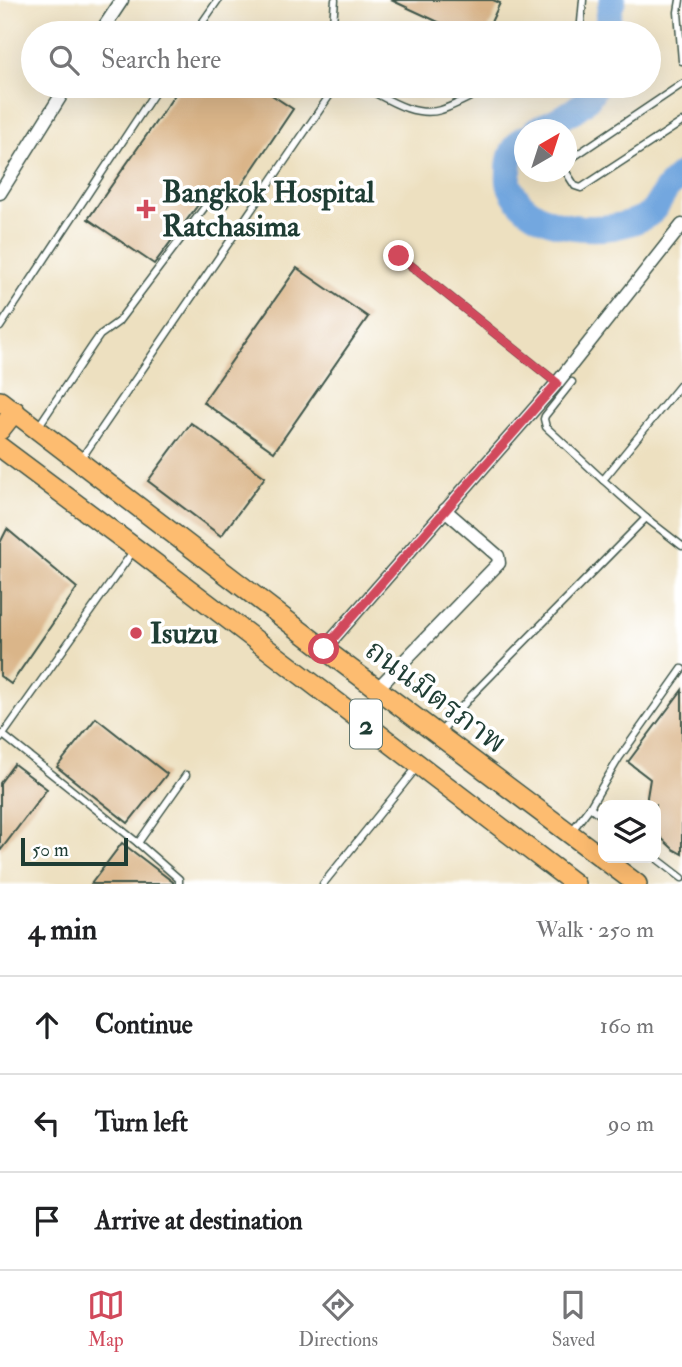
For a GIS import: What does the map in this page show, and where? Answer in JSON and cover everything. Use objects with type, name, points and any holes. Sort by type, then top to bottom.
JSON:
[{"type":"highway","name":"ถนนมิตรภาพ","points":[[7,406],[637,884]]},
{"type":"highway","points":[[0,430],[7,406]]},
{"type":"highway","name":"2","points":[[0,447],[575,884]]},
{"type":"street","points":[[108,21],[122,0]]},
{"type":"street","points":[[0,193],[59,98]]},
{"type":"street","points":[[324,649],[557,383],[682,225]]},
{"type":"street","points":[[377,689],[499,563],[498,556],[445,510]]},
{"type":"lane","points":[[203,21],[218,0]]},
{"type":"lane","points":[[333,21],[335,0]]},
{"type":"lane","points":[[580,21],[583,0]]},
{"type":"lane","points":[[680,0],[678,12],[682,61]]},
{"type":"lane","points":[[577,155],[682,84]]},
{"type":"lane","points":[[0,327],[151,98]]},
{"type":"lane","points":[[79,460],[328,98]]},
{"type":"lane","points":[[386,98],[410,110],[423,112],[441,110],[466,98]]},
{"type":"lane","points":[[572,182],[581,188],[682,122]]},
{"type":"lane","points":[[37,428],[100,335],[118,321],[207,204]]},
{"type":"lane","points":[[399,256],[557,383]]},
{"type":"lane","points":[[572,382],[545,416],[545,427],[646,518],[682,546]]},
{"type":"lane","points":[[603,480],[682,383]]},
{"type":"lane","points":[[438,735],[471,696],[646,518]]},
{"type":"lane","points":[[135,548],[2,737],[138,843],[179,879],[179,884]]},
{"type":"lane","points":[[570,833],[682,668]]},
{"type":"lane","points":[[323,884],[419,765]]},
{"type":"lane","points":[[138,843],[186,775]]},
{"type":"lane","points":[[590,807],[598,813]]},
{"type":"lane","points":[[661,862],[682,878]]},
{"type":"building","points":[[391,0],[493,0],[500,3],[492,21],[436,21]]},
{"type":"building","points":[[173,98],[276,98],[293,109],[227,207],[207,193],[154,264],[88,219]]},
{"type":"building","points":[[297,268],[368,317],[274,452],[203,402]]},
{"type":"building","points":[[191,423],[265,477],[221,536],[148,481]]},
{"type":"building","points":[[7,529],[77,588],[11,684],[0,676],[0,543]]},
{"type":"building","points":[[682,690],[682,854],[661,838],[661,800],[647,800],[650,779],[628,762]]},
{"type":"building","points":[[96,718],[167,774],[128,823],[57,767]]},
{"type":"building","points":[[14,764],[47,789],[0,851],[0,783]]},
{"type":"building","points":[[122,843],[173,882],[173,884],[91,884]]},
{"type":"waterway","points":[[608,21],[613,0]]},
{"type":"waterway","points":[[559,119],[588,98]]},
{"type":"waterway","points":[[514,151],[509,181],[520,202],[534,214],[572,227],[613,227],[648,215],[682,174]]},
{"type":"place","name":"Bangkok Hospital Ratchasima","points":[[146,209]]},
{"type":"place","name":"Isuzu","points":[[136,633]]},
{"type":"route","points":[[324,649],[557,383],[399,256]]}]
